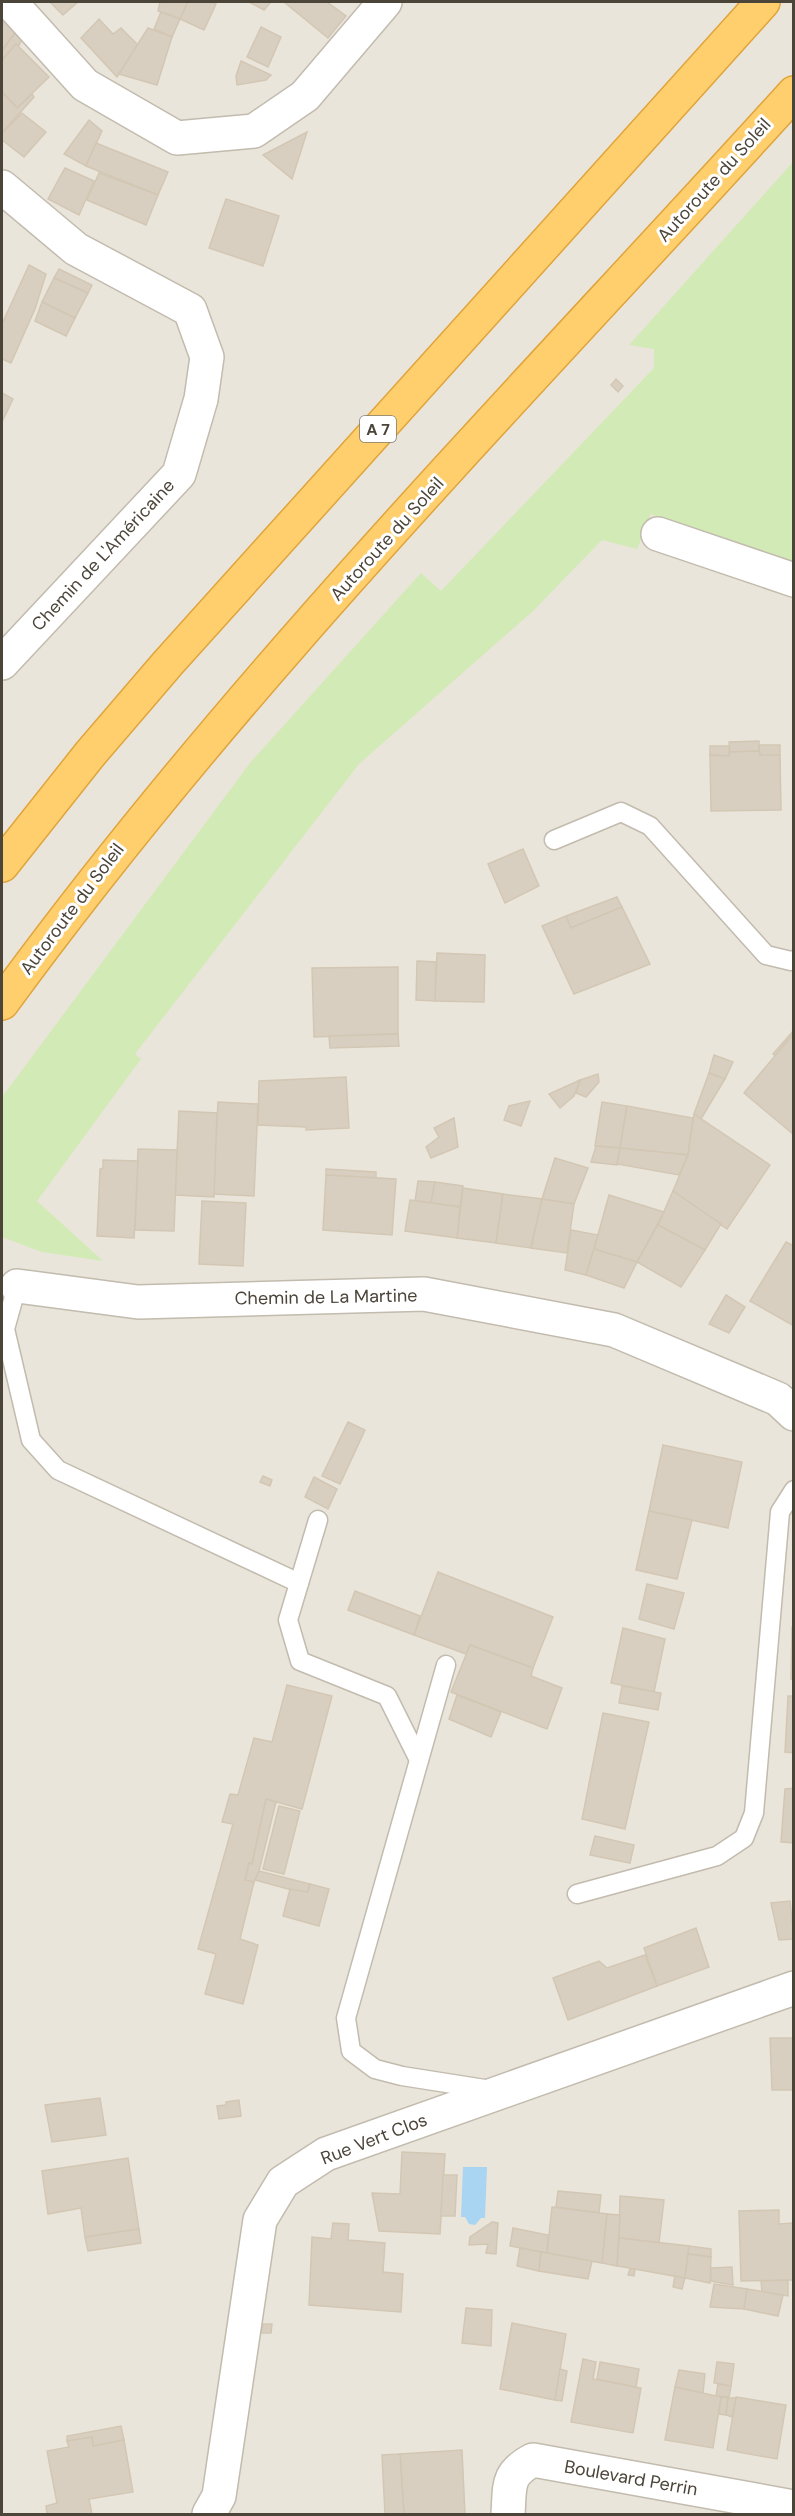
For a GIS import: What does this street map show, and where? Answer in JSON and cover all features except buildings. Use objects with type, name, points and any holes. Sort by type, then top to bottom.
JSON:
[{"type":"highway","name":"A 7","points":[[2,865],[90,754],[168,663],[763,2]]},
{"type":"highway","name":"Autoroute du Soleil","points":[[2,1003],[69,911],[156,802],[215,733],[410,512],[794,93]]},
{"type":"street","points":[[10,2],[85,85],[177,138],[254,131],[305,96],[385,2]]},
{"type":"street","name":"Chemin de L'Américaine","points":[[2,187],[76,249],[190,310],[207,357],[201,399],[179,474],[2,663]]},
{"type":"street","points":[[658,534],[794,580]]},
{"type":"street","name":"Chemin de La Martine","points":[[17,1286],[138,1302],[423,1294],[614,1330],[778,1399],[794,1414]]},
{"type":"street","name":"Rue Vert Clos","points":[[209,2514],[219,2496],[260,2220],[283,2182],[326,2154],[794,1988]]},
{"type":"street","name":"Boulevard Perrin","points":[[508,2514],[510,2478],[519,2467],[533,2460],[794,2507]]},
{"type":"lane","points":[[554,840],[621,812],[650,826],[766,955],[794,960]]},
{"type":"lane","points":[[17,1286],[5,1329],[31,1440],[58,1470],[299,1583]]},
{"type":"lane","points":[[578,1894],[717,1856],[744,1838],[754,1813],[780,1512],[794,1490]]},
{"type":"lane","points":[[318,1520],[288,1620],[300,1661],[387,1696],[419,1760]]},
{"type":"lane","points":[[446,1665],[346,2018],[351,2051],[375,2069],[402,2076],[501,2091]]},
{"type":"shaded area","points":[[2,2],[793,2],[793,2514],[2,2514]]},
{"type":"green space","points":[[793,162],[793,565],[651,514],[637,549],[602,540],[532,612],[359,764],[135,1054],[141,1059],[37,1201],[103,1261],[42,1252],[2,1237],[2,1097],[250,763],[421,573],[441,591],[654,368],[654,349],[629,345]]},
{"type":"water","points":[[463,2167],[487,2167],[485,2218],[481,2218],[475,2225],[469,2224],[465,2217],[461,2217]]}]
